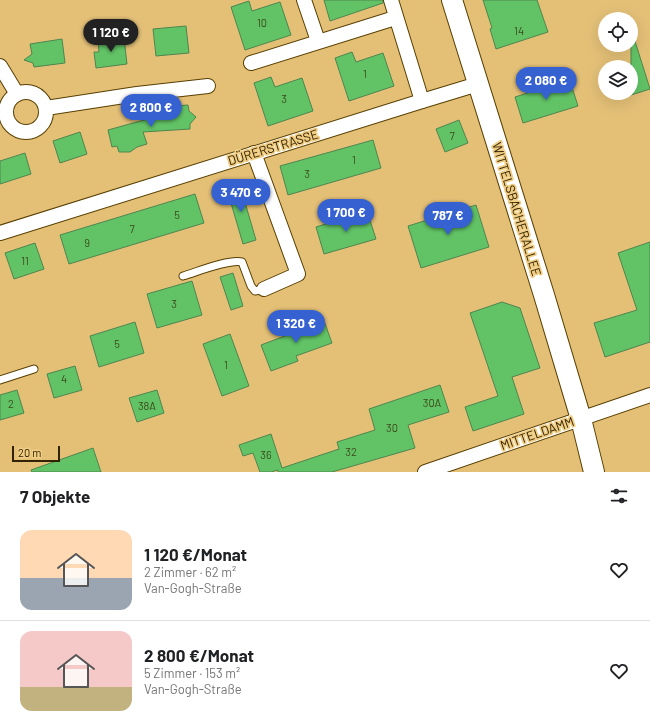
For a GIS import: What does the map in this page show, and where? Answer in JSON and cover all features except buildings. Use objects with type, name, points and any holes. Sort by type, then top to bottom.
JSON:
[{"type":"street","points":[[304,0],[318,41]]},
{"type":"street","points":[[391,0],[395,18],[422,101]]},
{"type":"street","name":"WITTELSBACHERALLEE","points":[[452,0],[581,419],[594,472]]},
{"type":"street","points":[[251,63],[395,18]]},
{"type":"street","points":[[0,66],[2,72],[17,94]]},
{"type":"street","name":"DÜRERSTRASSE","points":[[0,233],[478,84]]},
{"type":"street","points":[[46,108],[137,94],[208,86]]},
{"type":"street","points":[[26,92],[36,94],[43,100],[46,108],[46,117],[42,125],[36,131],[27,133],[6,130],[7,120],[5,113],[7,105],[11,98],[17,94],[26,92]]},
{"type":"street","points":[[254,153],[298,274],[264,289]]},
{"type":"street","name":"MITTELDAMM","points":[[425,472],[650,396]]},
{"type":"lane","points":[[183,276],[237,261],[242,262],[251,286],[255,291],[264,289]]},
{"type":"lane","points":[[0,380],[34,369]]}]
